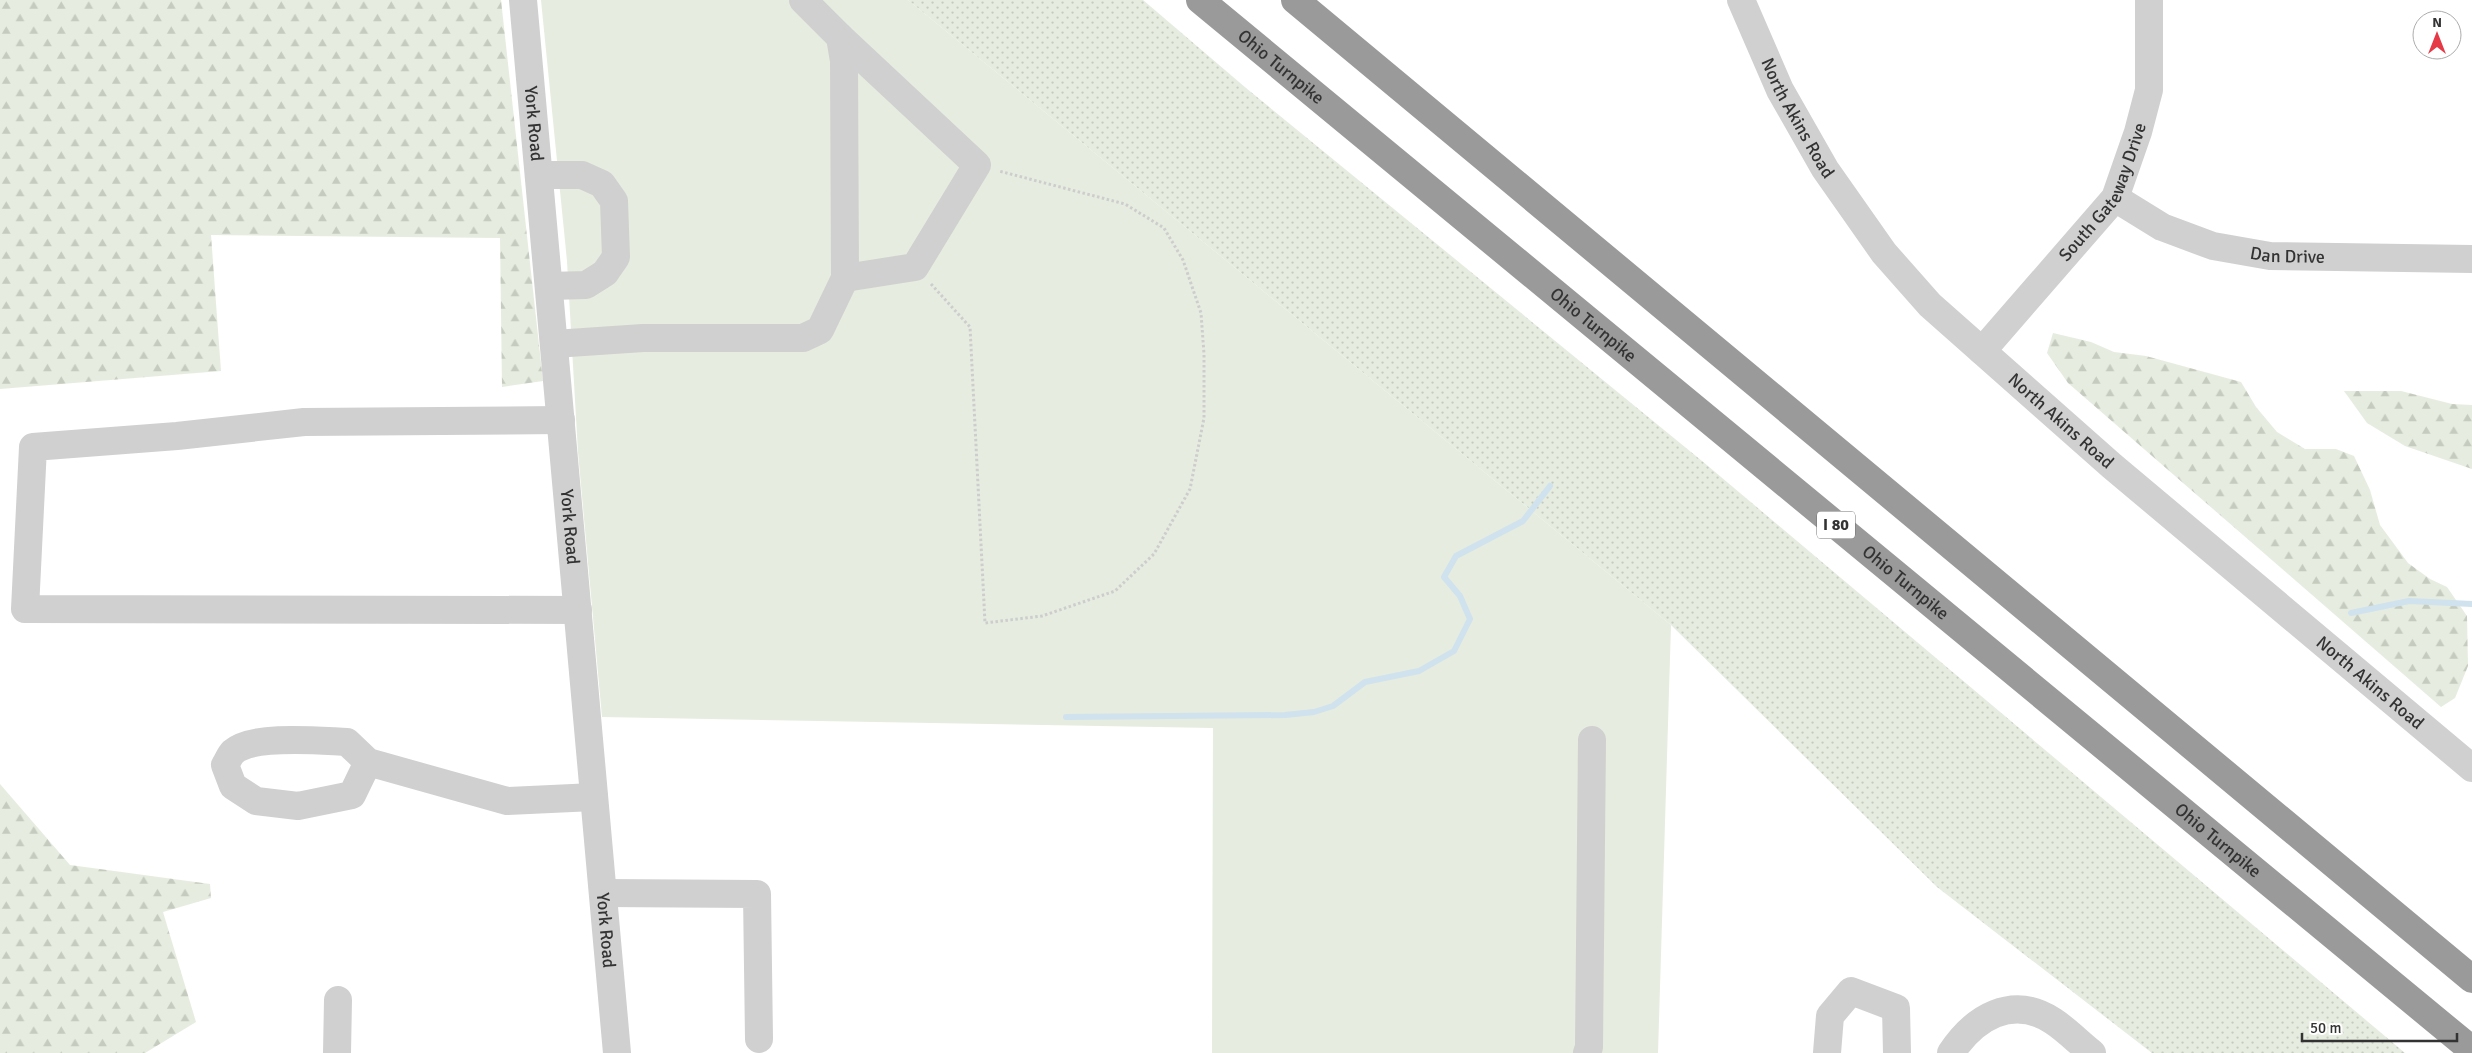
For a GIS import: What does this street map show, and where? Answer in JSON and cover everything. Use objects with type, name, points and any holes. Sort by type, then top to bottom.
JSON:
[{"type":"highway","name":"Ohio Turnpike","points":[[1200,0],[2472,1050]]},
{"type":"highway","points":[[1295,0],[2472,979]]},
{"type":"street","name":"York Road","points":[[523,0],[617,1053]]},
{"type":"street","points":[[803,0],[977,165],[915,267],[845,278]]},
{"type":"street","name":"North Akins Road","points":[[1740,0],[1780,90],[1825,170],[1884,253],[1930,305],[2112,466],[2472,768]]},
{"type":"street","name":"South Gateway Drive","points":[[1982,351],[2115,198],[2138,132],[2149,90],[2149,0]]},
{"type":"street","points":[[554,344],[643,338],[803,338],[820,330],[845,278],[844,62],[840,37]]},
{"type":"street","points":[[539,175],[582,175],[602,184],[614,200],[616,257],[605,273],[586,285],[549,286]]},
{"type":"street","name":"Dan Drive","points":[[2115,198],[2162,228],[2213,246],[2270,256],[2472,259]]},
{"type":"street","points":[[561,420],[304,422],[177,436],[33,447],[25,609],[578,610]]},
{"type":"street","points":[[1586,1053],[1589,1047],[1592,740]]},
{"type":"street","points":[[368,762],[506,801],[594,797]]},
{"type":"street","points":[[603,893],[757,894],[759,1039]]},
{"type":"street","points":[[1827,1053],[1830,1016],[1851,991],[1896,1008],[1896,1053]]},
{"type":"street","points":[[337,1053],[338,1000]]},
{"type":"street","points":[[1951,1053],[1961,1039],[1979,1021],[1998,1012],[2026,1010],[2052,1020],[2092,1053]]},
{"type":"path","points":[[915,267],[970,327],[985,623],[1042,616],[1115,591],[1154,554],[1190,489],[1204,418],[1204,354],[1201,313],[1183,260],[1164,228],[1126,204],[977,165]]},
{"type":"green space","points":[[0,0],[501,0],[543,381],[502,387],[500,238],[211,235],[221,371],[0,389]]},
{"type":"green space","points":[[541,0],[908,0],[1671,625],[1658,1053],[1212,1053],[1213,728],[602,717],[578,452],[567,261]]},
{"type":"green space","points":[[908,0],[1143,0],[1246,88],[1702,461],[2405,1053],[2152,1053],[1937,887],[1671,625]]},
{"type":"green space","points":[[2053,333],[2091,342],[2114,352],[2146,356],[2241,382],[2256,407],[2277,432],[2305,449],[2336,449],[2354,456],[2370,490],[2380,525],[2408,563],[2430,579],[2447,587],[2467,616],[2468,666],[2455,698],[2441,707],[2068,383],[2047,353]]},
{"type":"green space","points":[[2344,391],[2401,391],[2452,404],[2472,405],[2472,469],[2405,446],[2367,423]]},
{"type":"green space","points":[[0,784],[70,865],[210,884],[211,898],[163,912],[196,1022],[145,1053],[0,1053]]},
{"type":"waterway","points":[[1066,717],[1285,715],[1314,712],[1333,706],[1365,682],[1419,671],[1454,651],[1470,619],[1460,596],[1444,577],[1456,556],[1523,521],[1550,486]]},
{"type":"waterway","points":[[2351,613],[2409,601],[2472,604]]}]
